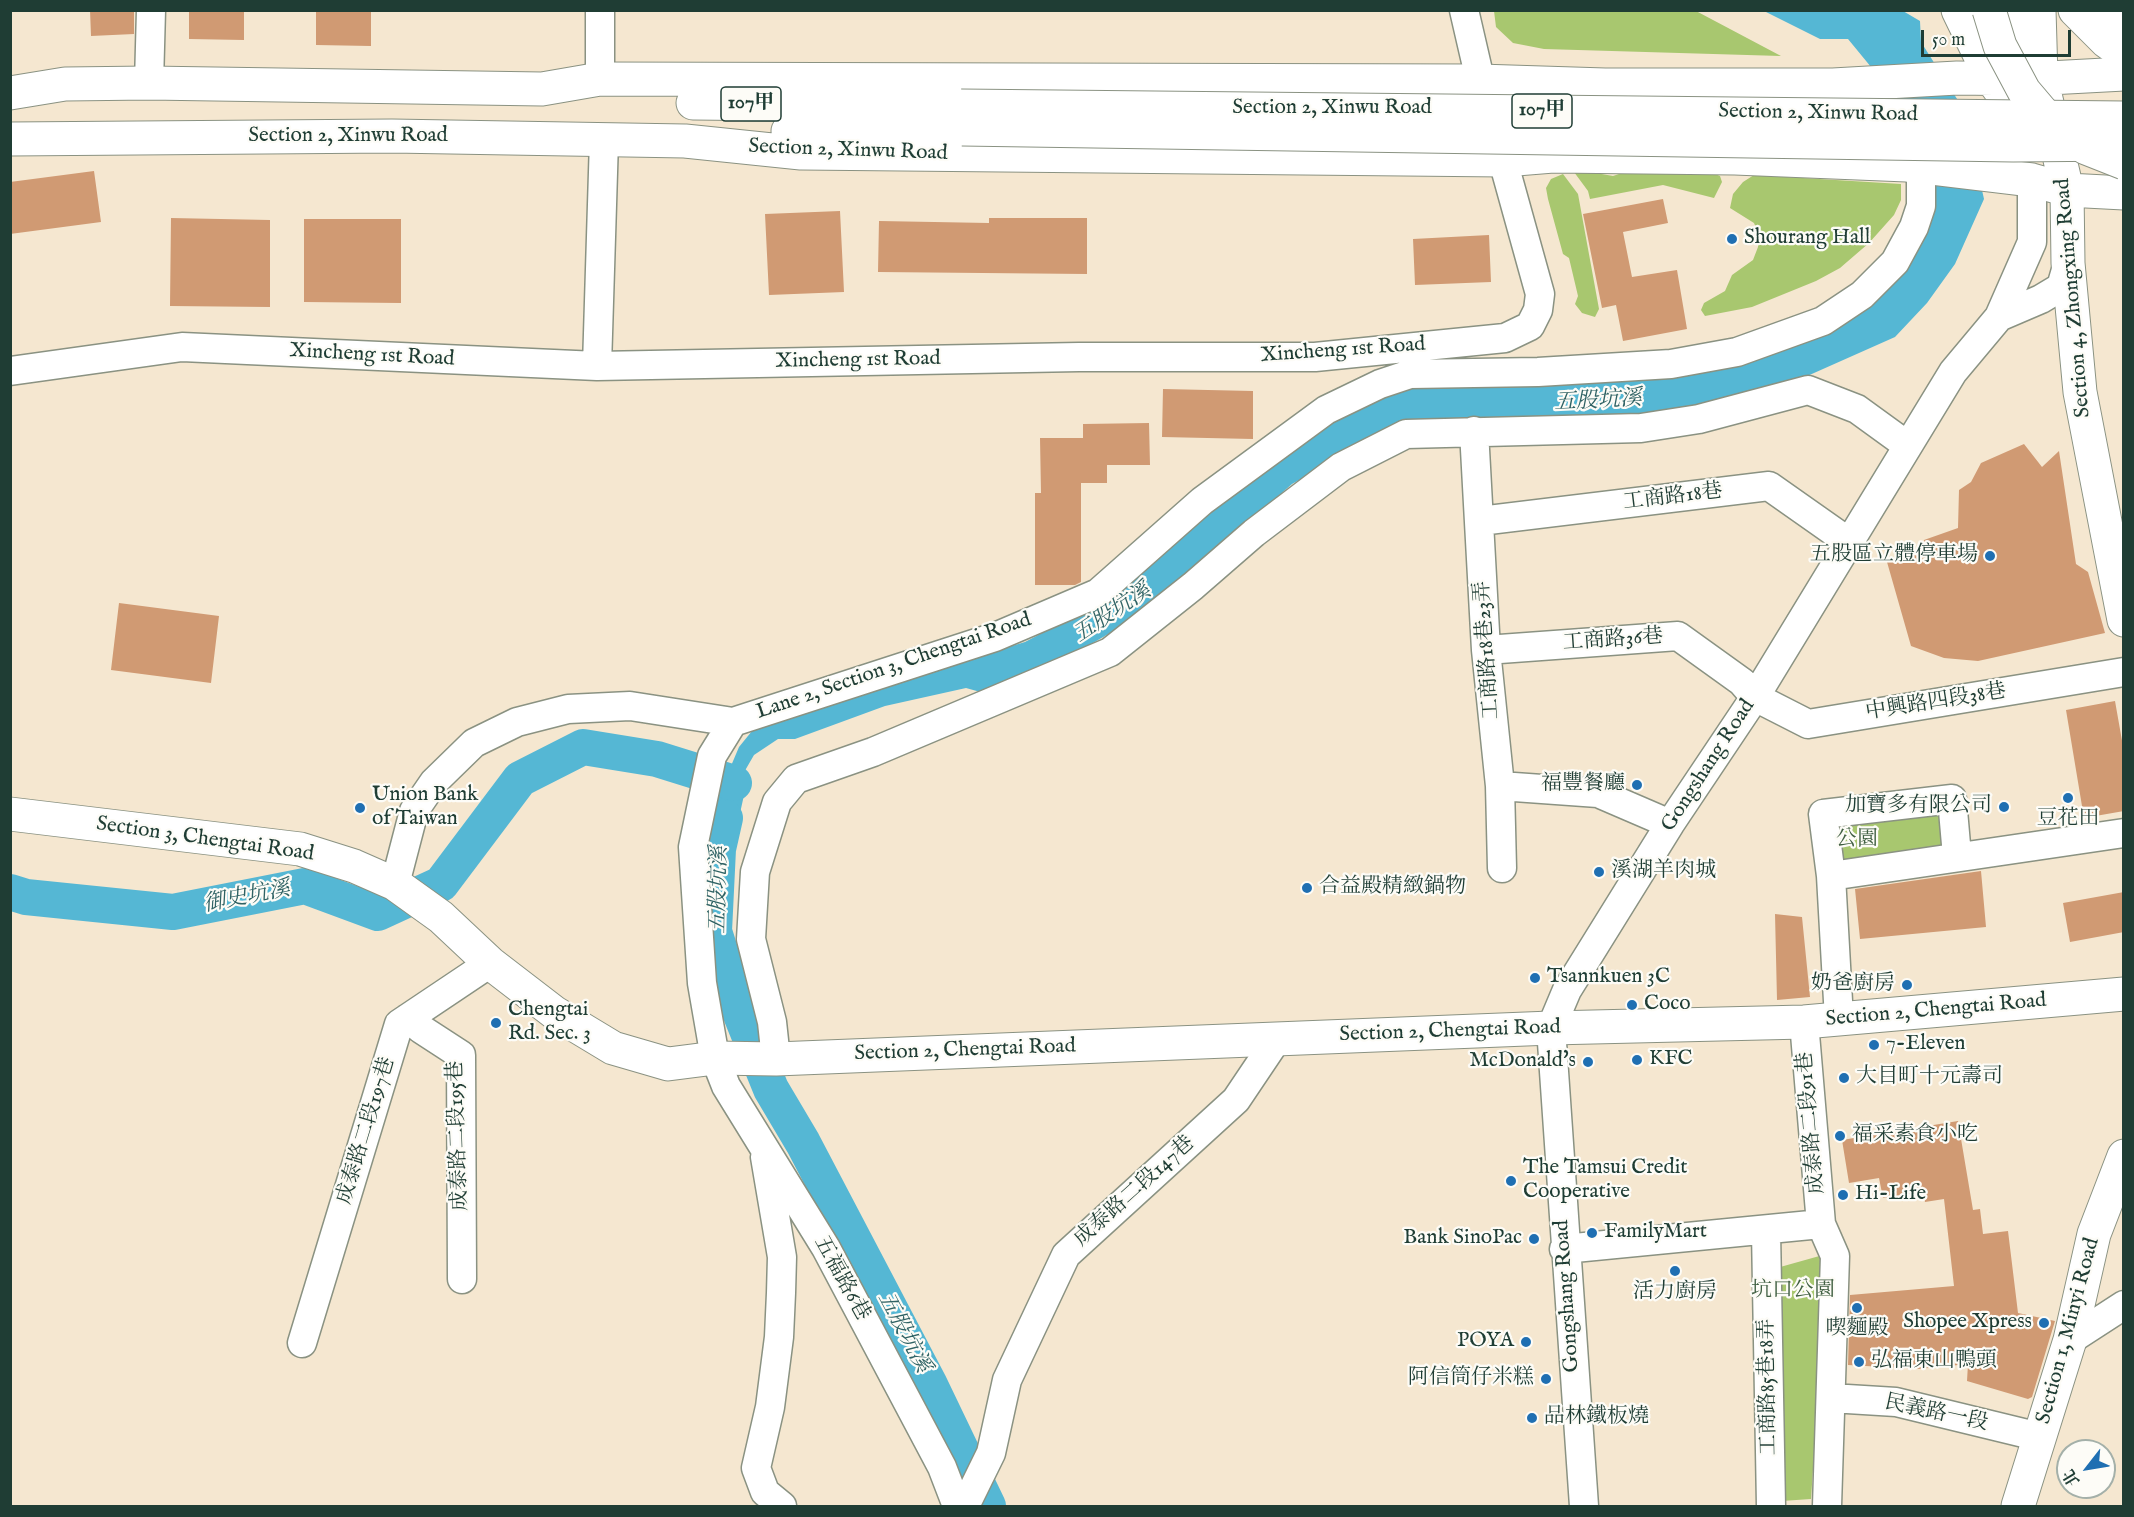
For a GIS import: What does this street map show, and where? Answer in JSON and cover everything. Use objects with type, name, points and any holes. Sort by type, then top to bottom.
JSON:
[{"type":"main road","points":[[1958,10],[1991,78],[2008,100],[2021,110],[2041,77],[2039,10]]},
{"type":"main road","points":[[1989,10],[2000,46],[2024,91],[2052,124],[2086,148],[2124,163]]},
{"type":"main road","points":[[2009,10],[2041,77]]},
{"type":"main road","points":[[2075,10],[2106,41],[2124,54]]},
{"type":"main road","points":[[2112,10],[2124,21]]},
{"type":"main road","name":"Section 2, Xinwu Road","points":[[10,93],[65,84],[149,83],[542,89],[600,80],[1479,81],[1605,85],[1833,86],[2124,74]]},
{"type":"main road","name":"Section 4, Zhongxing Road","points":[[2041,77],[2067,190],[2068,263],[2080,392],[2113,521],[2123,614]]},
{"type":"main road","points":[[1602,156],[1640,150],[1652,142],[1659,126],[1652,108],[1634,96],[1605,85]]},
{"type":"main road","points":[[1713,85],[1700,93],[1694,101],[1691,133],[1700,148],[1716,158]]},
{"type":"main road","name":"Section 2, Xinwu Road","points":[[542,89],[592,101],[962,118],[2013,145],[2124,144]]},
{"type":"main road","name":"Section 4, Zhongxing Road","points":[[2021,110],[2032,180]]},
{"type":"main road","name":"Section 2, Xinwu Road","points":[[685,141],[757,131],[962,118],[2124,118]]},
{"type":"main road","name":"Section 2, Xinwu Road","points":[[10,139],[392,136],[685,141],[801,153],[1504,160],[1602,156],[1716,158],[1921,167],[2032,180],[2067,190],[2124,193]]},
{"type":"main road","name":"Section 3, Chengtai Road","points":[[10,814],[300,849],[354,866],[395,885],[441,917],[490,963]]},
{"type":"main road","points":[[490,963],[555,1013],[613,1048],[668,1064],[721,1058]]},
{"type":"main road","name":"Section 2, Chengtai Road","points":[[721,1058],[776,1059],[1551,1028],[1804,1022],[2124,994]]},
{"type":"main road","name":"Section 1, Minyi Road","points":[[2018,1506],[2070,1340],[2094,1234],[2124,1156]]},
{"type":"street","points":[[149,83],[151,10]]},
{"type":"street","points":[[600,10],[600,80]]},
{"type":"street","name":"Xincheng 1st Road","points":[[10,370],[182,347],[597,366],[1079,357],[1315,357],[1505,338],[1530,326],[1538,310],[1540,294],[1504,160],[1479,81],[1464,10]]},
{"type":"street","points":[[10,79],[65,84]]},
{"type":"street","points":[[597,366],[604,140]]},
{"type":"street","name":"Lane 2, Section 3, Chengtai Road","points":[[395,885],[414,811],[434,782],[474,743],[506,727],[568,709],[630,706],[733,722],[994,637],[1098,593],[1202,501],[1326,410],[1380,384],[1410,374],[1538,372],[1671,364],[1737,352],[1822,321],[1862,295],[1894,262],[1914,227],[1921,206],[1921,167]]},
{"type":"street","name":"Gongshang Road","points":[[1584,1506],[1564,1249],[1551,1028],[1567,990],[1671,824],[1755,697],[1953,372],[1999,317],[2032,242],[2032,180]]},
{"type":"street","name":"Gongshang Road","points":[[1999,317],[2061,287],[2068,263]]},
{"type":"street","points":[[776,1059],[772,1022],[751,939],[755,872],[777,802],[796,779],[873,752],[1110,652],[1193,586],[1254,533],[1341,467],[1406,434],[1641,428],[1699,419],[1808,390],[1857,409],[1908,446]]},
{"type":"street","name":"工商路18巷23弄","points":[[1474,431],[1486,650],[1500,786],[1502,868]]},
{"type":"street","name":"工商路18巷","points":[[1480,521],[1769,486],[1850,543]]},
{"type":"street","name":"工商路36巷","points":[[1486,650],[1677,636],[1742,682],[1755,697]]},
{"type":"street","name":"中興路四段38巷","points":[[1755,697],[1808,724],[2124,672]]},
{"type":"street","name":"五福路6巷","points":[[733,722],[712,756],[693,847],[702,983],[726,1086],[825,1248],[962,1506]]},
{"type":"street","points":[[1500,786],[1598,793],[1671,824]]},
{"type":"street","points":[[1839,1019],[1831,876],[1823,814],[1952,799],[1958,856]]},
{"type":"street","points":[[1831,876],[2124,833]]},
{"type":"street","name":"成泰路二段197巷","points":[[302,1343],[399,1024],[490,963]]},
{"type":"street","name":"成泰路二段195巷","points":[[408,1018],[420,1029],[460,1055],[462,1279]]},
{"type":"street","name":"成泰路二段91巷","points":[[1804,1022],[1821,1224],[1835,1256],[1827,1506]]},
{"type":"street","name":"成泰路二段147巷","points":[[962,1506],[991,1453],[1006,1380],[1066,1255],[1236,1101],[1276,1039]]},
{"type":"street","points":[[765,1149],[767,1179],[782,1257],[781,1293],[779,1338],[770,1407],[756,1468],[765,1492],[782,1506]]},
{"type":"street","points":[[1564,1249],[1821,1224]]},
{"type":"street","name":"工商路85巷18弄","points":[[1766,1231],[1771,1506]]},
{"type":"street","points":[[2070,1340],[2124,1305]]},
{"type":"street","name":"民義路一段","points":[[1831,1398],[1896,1402],[2040,1437]]},
{"type":"green space","points":[[1494,11],[1696,11],[1781,56],[1544,49],[1513,43],[1496,27]]},
{"type":"green space","points":[[1585,171],[1613,176],[1625,172],[1710,172],[1720,176],[1722,182],[1714,198],[1663,185],[1590,199],[1588,191],[1574,172]]},
{"type":"green space","points":[[1563,174],[1578,194],[1599,309],[1595,317],[1582,313],[1575,304],[1578,296],[1569,258],[1563,254],[1548,199],[1546,188],[1551,179]]},
{"type":"green space","points":[[1754,175],[1901,184],[1901,200],[1894,215],[1869,243],[1840,268],[1816,281],[1752,307],[1705,316],[1701,310],[1704,303],[1725,291],[1732,275],[1753,260],[1758,247],[1759,235],[1754,223],[1730,208],[1733,194],[1743,182]]},
{"type":"green space","name":"公園","points":[[1952,799],[1957,856],[1831,876],[1823,814]]},
{"type":"green space","name":"坑口公園","points":[[1823,1255],[1818,1396],[1811,1499],[1767,1502],[1766,1271]]},
{"type":"water","points":[[1764,11],[1903,11],[1920,21],[1921,42],[1964,110],[1984,199],[1955,264],[1927,303],[1895,337],[1760,397],[1641,420],[1430,420],[1340,457],[1292,484],[1148,611],[1067,658],[984,693],[966,688],[885,706],[795,739],[778,739],[754,755],[743,774],[744,795],[728,868],[700,862],[706,825],[739,747],[752,731],[785,714],[1025,642],[1065,621],[1152,565],[1235,490],[1301,437],[1402,387],[1731,362],[1910,256],[1908,112],[1848,39],[1820,39]]},
{"type":"building","points":[[90,10],[134,10],[134,34],[91,36]]},
{"type":"building","points":[[189,10],[244,10],[244,40],[189,39]]},
{"type":"building","points":[[316,10],[371,10],[371,46],[316,45]]},
{"type":"building","points":[[94,171],[101,222],[10,234],[10,182]]},
{"type":"building","points":[[1663,199],[1668,223],[1623,232],[1632,277],[1677,270],[1687,329],[1623,341],[1616,305],[1602,308],[1583,214]]},
{"type":"building","points":[[840,211],[844,292],[769,295],[765,214]]},
{"type":"building","points":[[171,218],[270,220],[270,307],[170,306]]},
{"type":"building","points":[[989,218],[1087,218],[1087,274],[878,272],[879,221],[989,223]]},
{"type":"building","points":[[304,219],[401,219],[401,303],[304,302]]},
{"type":"building","points":[[1489,235],[1491,282],[1415,285],[1413,239]]},
{"type":"building","points":[[1163,389],[1253,391],[1253,439],[1162,437]]},
{"type":"building","points":[[1149,423],[1150,465],[1107,465],[1107,483],[1081,483],[1081,582],[1075,585],[1035,585],[1035,493],[1041,493],[1040,438],[1083,438],[1083,424]]},
{"type":"building","name":"五股區立體停車場","points":[[2024,444],[2042,467],[2059,451],[2076,564],[2088,572],[2105,633],[1978,661],[1944,658],[1911,646],[1887,562],[1923,550],[1924,540],[1958,528],[1959,490],[1971,482],[1981,463]]},
{"type":"building","points":[[119,603],[219,616],[211,683],[111,670]]},
{"type":"building","points":[[2115,701],[2124,752],[2124,811],[2084,818],[2066,710]]},
{"type":"building","points":[[1981,871],[1986,927],[1860,939],[1855,889]]},
{"type":"building","points":[[2124,892],[2124,932],[2070,942],[2063,903]]},
{"type":"building","points":[[1775,914],[1802,917],[1810,997],[1777,1000]]},
{"type":"building","points":[[1958,1121],[1973,1210],[1980,1209],[1983,1234],[2008,1231],[2018,1313],[2055,1321],[2032,1397],[2028,1399],[1967,1381],[1968,1364],[1919,1369],[1848,1365],[1850,1295],[1954,1286],[1944,1199],[1925,1202],[1923,1192],[1883,1198],[1879,1178],[1849,1183],[1842,1140]]},
{"type":"waterway","name":"御史坑溪","points":[[10,892],[26,897],[173,912],[305,886],[378,913],[441,884],[520,779],[583,747],[657,759],[734,783]]},
{"type":"waterway","name":"五股坑溪","points":[[725,818],[718,849],[714,931],[737,1005],[771,1089],[803,1143],[929,1383],[988,1506]]},
{"type":"place","name":"Shourang Hall","points":[[1732,239]]},
{"type":"place","name":"五股區立體停車場","points":[[1990,556]]},
{"type":"place","name":"福豐餐廳","points":[[1637,785]]},
{"type":"place","name":"豆花田","points":[[2068,798]]},
{"type":"place","name":"加寶多有限公司","points":[[2004,807]]},
{"type":"place","name":"Union Bank of Taiwan","points":[[360,808]]},
{"type":"place","name":"溪湖羊肉城","points":[[1599,872]]},
{"type":"place","name":"合益殿精緻鍋物","points":[[1307,888]]},
{"type":"place","name":"Tsannkuen 3C","points":[[1535,978]]},
{"type":"place","name":"奶爸廚房","points":[[1907,985]]},
{"type":"place","name":"Coco","points":[[1632,1005]]},
{"type":"place","name":"Chengtai Rd. Sec. 3","points":[[496,1023]]},
{"type":"place","name":"7-Eleven","points":[[1874,1045]]},
{"type":"place","name":"KFC","points":[[1637,1060]]},
{"type":"place","name":"McDonald's","points":[[1588,1062]]},
{"type":"place","name":"大目町十元壽司","points":[[1844,1078]]},
{"type":"place","name":"福采素食小吃","points":[[1840,1136]]},
{"type":"place","name":"The Tamsui Credit Cooperative","points":[[1511,1181]]},
{"type":"place","name":"Hi-Life","points":[[1843,1195]]},
{"type":"place","name":"FamilyMart","points":[[1592,1233]]},
{"type":"place","name":"Bank SinoPac","points":[[1534,1239]]},
{"type":"place","name":"活力廚房","points":[[1675,1271]]},
{"type":"place","name":"喫麵殿","points":[[1857,1308]]},
{"type":"place","name":"Shopee Xpress","points":[[2044,1323]]},
{"type":"place","name":"POYA","points":[[1526,1342]]},
{"type":"place","name":"弘福東山鴨頭","points":[[1859,1362]]},
{"type":"place","name":"阿信筒仔米糕","points":[[1546,1379]]},
{"type":"place","name":"品林鐵板燒","points":[[1532,1418]]}]
